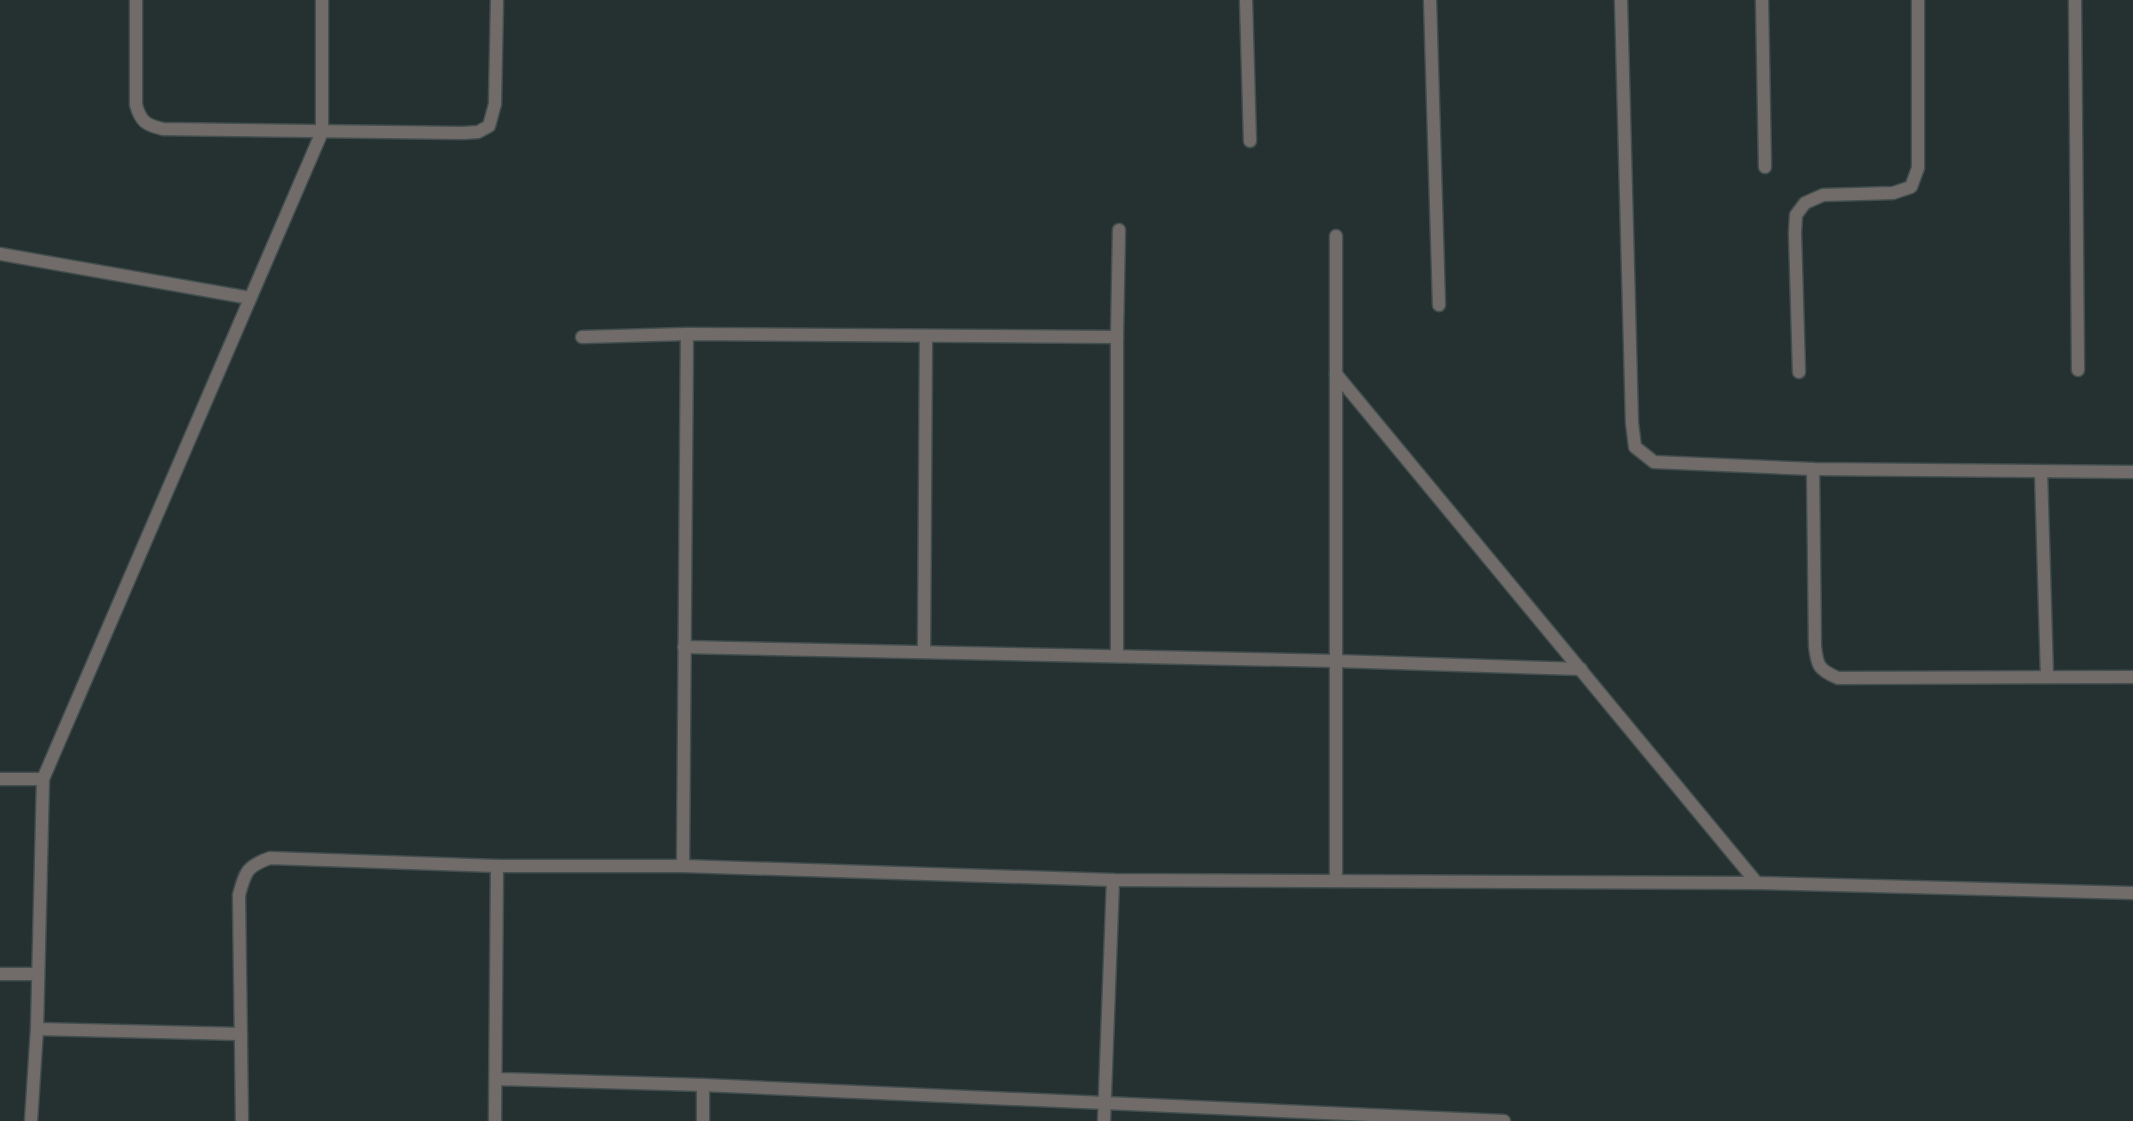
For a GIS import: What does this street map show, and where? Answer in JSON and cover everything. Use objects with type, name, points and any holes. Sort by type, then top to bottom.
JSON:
[{"type":"street","points":[[136,0],[136,105],[140,117],[149,126],[163,129],[463,133],[478,132],[489,126],[495,104],[497,0]]},
{"type":"street","points":[[31,1121],[38,974],[43,779],[322,132],[322,0]]},
{"type":"street","points":[[1246,0],[1250,141]]},
{"type":"street","points":[[1430,0],[1439,306]]},
{"type":"street","points":[[1621,0],[1632,423],[1635,447],[1654,462],[1813,469],[2133,472]]},
{"type":"street","points":[[1762,0],[1765,167]]},
{"type":"street","points":[[1799,372],[1796,215],[1805,203],[1823,195],[1893,193],[1911,187],[1918,168],[1918,0]]},
{"type":"street","points":[[2075,0],[2078,370]]},
{"type":"street","points":[[1117,656],[1117,336],[1119,230]]},
{"type":"street","points":[[1336,236],[1336,880]]},
{"type":"street","points":[[0,254],[250,298]]},
{"type":"street","points":[[582,336],[687,334],[1117,336]]},
{"type":"street","points":[[683,866],[687,334]]},
{"type":"street","points":[[924,652],[926,336]]},
{"type":"street","points":[[1336,374],[1757,883]]},
{"type":"street","points":[[1813,469],[1815,646],[1816,661],[1823,672],[1838,678],[2133,677]]},
{"type":"street","points":[[2041,472],[2047,676]]},
{"type":"street","points":[[684,647],[1336,661],[1581,669]]},
{"type":"street","points":[[0,779],[43,779]]},
{"type":"street","points":[[242,1121],[239,895],[244,876],[253,864],[270,858],[497,866],[683,866],[1113,880],[1757,883],[2133,893]]},
{"type":"street","points":[[495,1121],[497,866]]},
{"type":"street","points":[[1104,1121],[1113,880]]},
{"type":"street","points":[[0,974],[38,974]]},
{"type":"street","points":[[36,1029],[241,1034]]},
{"type":"street","points":[[496,1079],[703,1084],[1504,1121]]},
{"type":"street","points":[[703,1084],[703,1121]]}]
